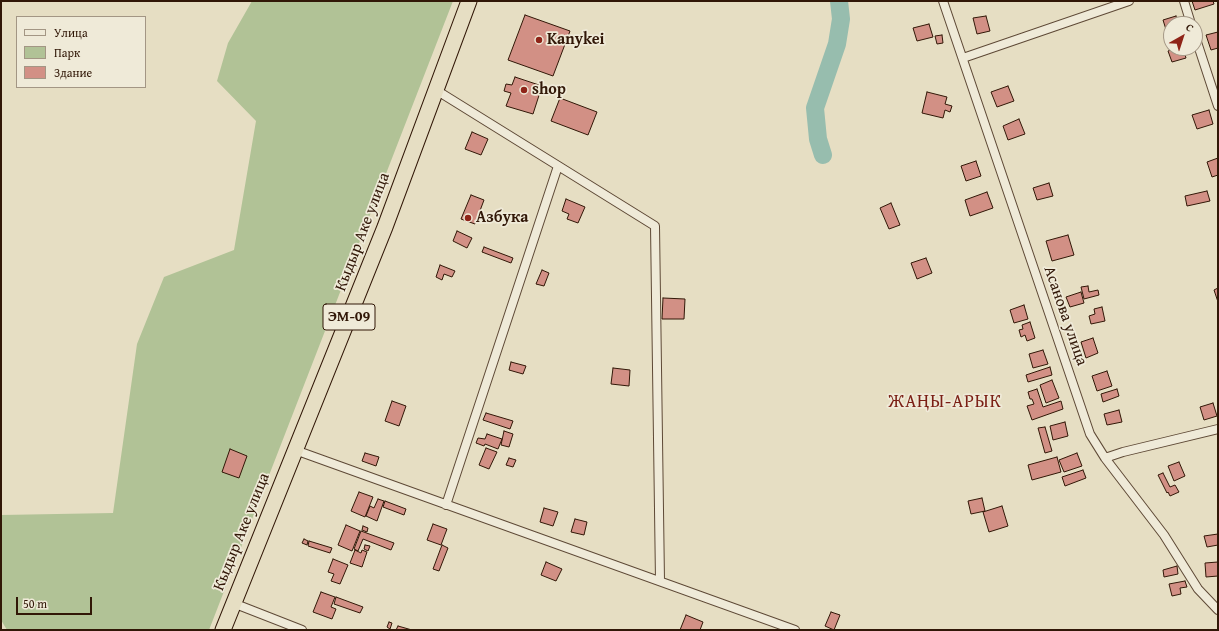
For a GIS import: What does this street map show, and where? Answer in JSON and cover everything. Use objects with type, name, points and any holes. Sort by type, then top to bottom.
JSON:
[{"type":"highway","name":"Кыдыр Аке улица","points":[[223,630],[385,227],[469,1]]},
{"type":"street","name":"Асанова улица","points":[[943,1],[1090,434],[1105,458],[1164,535],[1198,589],[1218,610]]},
{"type":"street","points":[[963,58],[1129,1]]},
{"type":"street","points":[[1184,1],[1189,16]]},
{"type":"street","points":[[1202,56],[1218,106]]},
{"type":"street","points":[[436,90],[655,226],[660,582]]},
{"type":"street","points":[[446,505],[558,166]]},
{"type":"street","points":[[1105,458],[1218,428]]},
{"type":"street","points":[[295,450],[795,630]]},
{"type":"street","points":[[233,603],[302,630]]},
{"type":"green space","points":[[252,1],[453,1],[209,630],[7,630],[1,620],[1,515],[113,513],[137,344],[164,277],[234,250],[256,121],[217,81],[228,43]]},
{"type":"building","points":[[1192,1],[1213,1],[1214,4],[1195,10]]},
{"type":"building","points":[[525,15],[570,31],[553,76],[508,60]]},
{"type":"building","points":[[986,16],[990,31],[977,34],[973,18]]},
{"type":"building","points":[[929,24],[933,37],[917,41],[913,28]]},
{"type":"building","points":[[1218,32],[1218,48],[1211,50],[1206,35]]},
{"type":"building","points":[[942,35],[943,43],[937,44],[935,36]]},
{"type":"building","points":[[1170,56],[1185,56],[1186,58],[1172,62]]},
{"type":"building","points":[[515,77],[542,86],[533,114],[506,106],[511,93],[504,91],[506,84],[512,85]]},
{"type":"building","points":[[1008,86],[1014,101],[997,107],[991,92]]},
{"type":"building","points":[[927,92],[947,97],[945,104],[952,106],[950,112],[945,110],[943,118],[922,113]]},
{"type":"building","points":[[560,98],[597,112],[588,135],[551,121]]},
{"type":"building","points":[[1209,110],[1213,124],[1197,129],[1192,115]]},
{"type":"building","points":[[1019,119],[1025,134],[1008,140],[1003,126]]},
{"type":"building","points":[[472,132],[488,139],[481,155],[465,149]]},
{"type":"building","points":[[1218,158],[1218,175],[1212,177],[1207,162]]},
{"type":"building","points":[[976,161],[981,176],[966,181],[961,166]]},
{"type":"building","points":[[1049,183],[1053,196],[1037,200],[1033,188]]},
{"type":"building","points":[[1207,191],[1210,201],[1187,206],[1185,196]]},
{"type":"building","points":[[987,192],[993,208],[970,216],[965,200]]},
{"type":"building","points":[[471,195],[484,200],[475,224],[461,219]]},
{"type":"building","points":[[566,199],[585,207],[578,223],[567,219],[569,214],[562,211]]},
{"type":"building","points":[[891,203],[900,225],[889,229],[880,208]]},
{"type":"building","points":[[457,231],[472,238],[467,248],[453,241]]},
{"type":"building","points":[[1068,235],[1074,255],[1052,261],[1046,241]]},
{"type":"building","points":[[484,247],[513,258],[511,263],[482,252]]},
{"type":"building","points":[[926,258],[932,273],[917,279],[911,263]]},
{"type":"building","points":[[440,265],[455,271],[452,277],[444,274],[442,280],[436,277]]},
{"type":"building","points":[[542,270],[549,273],[544,286],[536,284]]},
{"type":"building","points":[[1088,286],[1089,292],[1098,290],[1099,295],[1084,299],[1081,287]]},
{"type":"building","points":[[1218,288],[1218,302],[1214,290]]},
{"type":"building","points":[[1081,292],[1084,303],[1070,307],[1066,297]]},
{"type":"building","points":[[663,298],[685,299],[684,319],[662,319]]},
{"type":"building","points":[[1024,305],[1028,319],[1014,323],[1010,310]]},
{"type":"building","points":[[1102,307],[1105,321],[1091,324],[1089,316],[1095,314],[1094,309]]},
{"type":"building","points":[[1030,322],[1035,338],[1027,341],[1025,335],[1021,337],[1019,330],[1023,329],[1022,325]]},
{"type":"building","points":[[1093,338],[1098,353],[1086,358],[1081,342]]},
{"type":"building","points":[[1043,350],[1048,364],[1033,368],[1029,354]]},
{"type":"building","points":[[511,362],[526,366],[523,374],[509,370]]},
{"type":"building","points":[[1050,367],[1052,375],[1028,382],[1026,375]]},
{"type":"building","points":[[613,368],[630,370],[629,386],[611,384]]},
{"type":"building","points":[[1107,371],[1112,386],[1097,391],[1092,376]]},
{"type":"building","points":[[1052,380],[1059,398],[1046,403],[1040,385]]},
{"type":"building","points":[[1037,389],[1043,407],[1061,401],[1063,409],[1032,420],[1027,406],[1034,404],[1032,399],[1030,399],[1028,392]]},
{"type":"building","points":[[1117,389],[1119,396],[1103,402],[1101,394]]},
{"type":"building","points":[[392,401],[406,406],[399,426],[385,421]]},
{"type":"building","points":[[1213,403],[1217,416],[1204,420],[1200,407]]},
{"type":"building","points":[[1119,410],[1122,422],[1107,425],[1104,414]]},
{"type":"building","points":[[486,413],[513,421],[510,429],[483,420]]},
{"type":"building","points":[[1065,422],[1068,436],[1053,440],[1050,426]]},
{"type":"building","points":[[1045,427],[1052,451],[1045,453],[1038,428]]},
{"type":"building","points":[[504,431],[513,434],[509,447],[501,445]]},
{"type":"building","points":[[487,434],[502,439],[498,449],[485,444],[484,446],[476,443],[478,438],[485,439]]},
{"type":"building","points":[[486,448],[497,452],[489,469],[479,465]]},
{"type":"building","points":[[230,449],[247,456],[239,478],[222,472]]},
{"type":"building","points":[[365,453],[379,457],[376,466],[362,461]]},
{"type":"building","points":[[1077,453],[1082,466],[1064,472],[1059,460]]},
{"type":"building","points":[[1057,457],[1061,472],[1032,480],[1028,465]]},
{"type":"building","points":[[509,458],[516,460],[513,467],[506,465]]},
{"type":"building","points":[[1179,462],[1185,476],[1174,481],[1168,466]]},
{"type":"building","points":[[1083,470],[1086,478],[1065,486],[1062,477]]},
{"type":"building","points":[[1163,473],[1170,487],[1175,485],[1179,492],[1170,496],[1168,492],[1167,493],[1158,475]]},
{"type":"building","points":[[359,492],[373,497],[365,517],[351,511]]},
{"type":"building","points":[[982,498],[985,511],[971,514],[968,501]]},
{"type":"building","points":[[378,499],[384,501],[377,521],[366,516],[370,506],[374,508]]},
{"type":"building","points":[[385,501],[406,509],[404,515],[383,507]]},
{"type":"building","points":[[1002,506],[1008,526],[989,532],[983,512]]},
{"type":"building","points":[[544,508],[558,512],[553,526],[540,522]]},
{"type":"building","points":[[575,519],[587,522],[584,535],[571,532]]},
{"type":"building","points":[[433,524],[447,529],[441,545],[427,540]]},
{"type":"building","points":[[346,525],[360,531],[352,551],[338,545]]},
{"type":"building","points":[[363,526],[368,528],[367,532],[362,530]]},
{"type":"building","points":[[361,531],[394,543],[391,550],[363,539],[358,551],[354,549]]},
{"type":"building","points":[[1218,534],[1218,545],[1207,547],[1204,536]]},
{"type":"building","points":[[304,539],[308,541],[307,545],[302,543]]},
{"type":"building","points":[[309,541],[332,548],[330,553],[308,546]]},
{"type":"building","points":[[365,545],[370,546],[368,551],[364,549]]},
{"type":"building","points":[[442,545],[448,548],[439,571],[433,569]]},
{"type":"building","points":[[355,550],[361,553],[362,550],[367,552],[362,567],[350,563]]},
{"type":"building","points":[[333,559],[348,565],[340,584],[331,581],[334,574],[328,572]]},
{"type":"building","points":[[546,562],[562,569],[556,581],[541,575]]},
{"type":"building","points":[[1218,562],[1218,576],[1206,577],[1205,563]]},
{"type":"building","points":[[1177,566],[1178,574],[1164,577],[1163,570]]},
{"type":"building","points":[[1185,581],[1187,587],[1180,588],[1181,594],[1172,596],[1169,584]]},
{"type":"building","points":[[321,592],[335,597],[331,607],[336,609],[332,619],[313,612]]},
{"type":"building","points":[[336,597],[363,607],[360,613],[334,604]]},
{"type":"building","points":[[831,612],[840,615],[834,630],[825,626]]},
{"type":"building","points":[[686,615],[703,622],[700,630],[680,630]]},
{"type":"building","points":[[389,622],[392,623],[390,629],[387,627]]},
{"type":"building","points":[[398,626],[412,630],[396,630]]},
{"type":"waterway","points":[[823,155],[818,139],[815,108],[837,44],[841,19],[839,1]]},
{"type":"place","name":"Kanykei","points":[[539,40]]},
{"type":"place","name":"shop","points":[[524,90]]},
{"type":"place","name":"Азбука","points":[[468,218]]},
{"type":"district","name":"ЖАҢЫ-АРЫК","points":[[945,402]]}]
